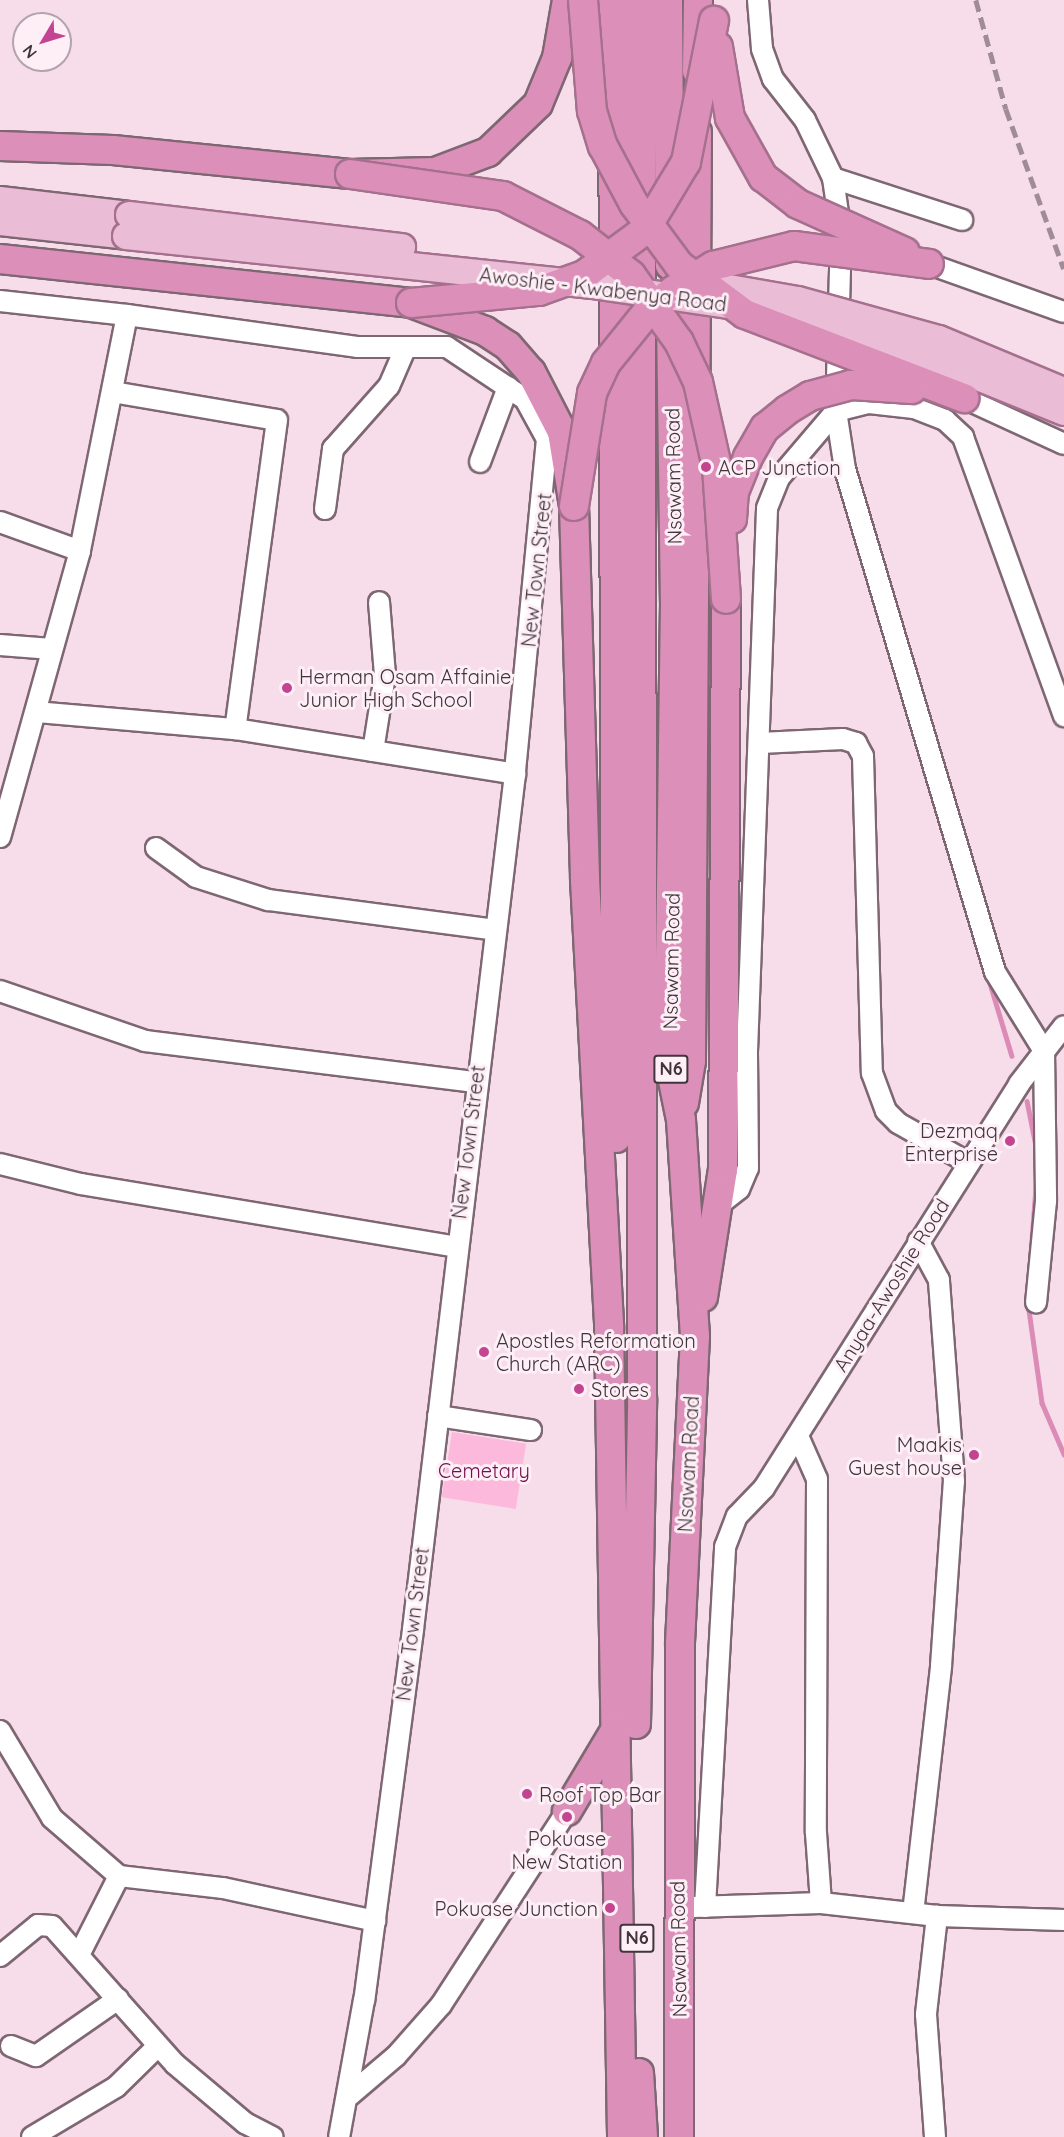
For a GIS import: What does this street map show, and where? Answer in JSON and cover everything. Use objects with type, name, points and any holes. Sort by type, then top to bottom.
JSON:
[{"type":"highway","points":[[350,174],[435,172],[488,152],[516,130],[538,104],[557,58],[567,0]]},
{"type":"highway","points":[[583,0],[592,111],[603,146],[634,204],[679,265],[700,285],[763,322],[964,398]]},
{"type":"highway","points":[[609,1326],[618,1056],[613,0]]},
{"type":"highway","name":"Nsawam Road","points":[[641,0],[642,1398],[636,2026],[643,2137]]},
{"type":"highway","name":"Nsawam Road","points":[[668,0],[675,603],[669,1061],[681,1120],[695,1336],[680,1645],[677,1908],[679,2137]]},
{"type":"highway","points":[[681,1120],[691,1061],[709,7]]},
{"type":"highway","points":[[709,7],[730,118],[763,177],[798,204],[929,264]]},
{"type":"highway","points":[[0,259],[158,279],[411,303],[539,291],[584,275],[645,230],[686,162],[709,7]]},
{"type":"highway","points":[[0,146],[350,174],[503,196],[580,235],[631,275],[679,342],[698,382],[717,466],[726,599],[721,1203],[695,1336]]},
{"type":"highway","points":[[574,506],[592,393],[606,363],[648,311],[674,290],[712,266],[794,246],[929,264]]},
{"type":"highway","points":[[411,303],[485,331],[531,372],[562,432],[574,506],[585,880],[609,1326],[620,1820],[622,2137]]},
{"type":"highway","points":[[726,599],[734,492],[748,457],[780,416],[810,396],[851,385],[884,384],[964,398]]},
{"type":"highway","points":[[567,1811],[617,1727]]},
{"type":"highway","points":[[567,1811],[599,1799],[620,1820]]},
{"type":"main road","points":[[0,200],[127,226]]},
{"type":"main road","points":[[0,222],[127,226]]},
{"type":"main road","name":"Awoshie - Kwabenya Road","points":[[127,226],[589,268],[798,300],[939,339],[1064,391]]},
{"type":"main road","name":"Awoshie - Kwabenya Road","points":[[127,226],[592,285],[757,309],[963,371],[1064,412]]},
{"type":"street","points":[[758,0],[762,49],[773,79],[805,120],[833,178],[842,234],[836,411],[845,469],[995,972],[1044,1051],[1046,1201],[1036,1304]]},
{"type":"street","points":[[833,178],[962,220]]},
{"type":"street","points":[[929,264],[1064,312]]},
{"type":"street","name":"New Town Street","points":[[0,301],[335,340],[357,347],[405,349],[447,347],[508,387],[536,413],[547,440],[515,774],[475,1082],[438,1416],[375,1922],[350,2096],[339,2137]]},
{"type":"street","points":[[0,837],[80,551],[127,315]]},
{"type":"street","points":[[325,509],[333,449],[389,386],[405,349]]},
{"type":"street","points":[[480,462],[508,387]]},
{"type":"street","points":[[112,392],[277,420],[235,729]]},
{"type":"street","points":[[964,398],[1064,444]]},
{"type":"street","points":[[721,1203],[740,1189],[748,1168],[747,1052],[767,508],[779,478],[836,411],[869,403],[914,408],[945,420],[963,437],[1064,716]]},
{"type":"street","points":[[0,522],[80,551]]},
{"type":"street","points":[[373,751],[385,675],[379,602]]},
{"type":"street","points":[[0,645],[52,648]]},
{"type":"street","points":[[36,712],[235,729],[515,774]]},
{"type":"street","points":[[760,743],[843,739],[856,743],[863,756],[872,1073],[886,1111],[898,1124],[969,1163]]},
{"type":"street","points":[[156,848],[196,877],[268,900],[495,930]]},
{"type":"street","points":[[0,991],[145,1041],[475,1082]]},
{"type":"street","name":"Anyaa-Awoshie Road","points":[[705,1907],[725,1547],[737,1516],[764,1488],[918,1241],[1044,1051],[1064,1026]]},
{"type":"street","points":[[0,1164],[81,1184],[456,1247]]},
{"type":"street","points":[[914,1913],[941,1665],[954,1481],[939,1280],[918,1241]]},
{"type":"street","points":[[438,1416],[531,1430]]},
{"type":"street","points":[[798,1436],[818,1479],[816,1833],[821,1903]]},
{"type":"street","points":[[0,1731],[47,1811],[118,1876],[224,1888],[375,1922]]},
{"type":"street","points":[[350,2096],[396,2056],[441,2005],[567,1811]]},
{"type":"street","points":[[80,1953],[118,1876]]},
{"type":"street","points":[[677,1908],[821,1903],[937,1916],[1064,1920]]},
{"type":"street","points":[[935,2137],[926,2014],[937,1916]]},
{"type":"street","points":[[0,1956],[44,1924],[80,1953],[157,2047],[245,2124],[273,2137]]},
{"type":"street","points":[[11,2046],[36,2056],[118,1999]]},
{"type":"street","points":[[32,2137],[116,2087],[157,2047]]},
{"type":"green space","name":"Cemetary","points":[[452,1432],[526,1444],[516,1509],[442,1497]]},
{"type":"waterway","points":[[989,980],[1012,1056]]},
{"type":"waterway","points":[[1027,1101],[1037,1151]]},
{"type":"waterway","points":[[1028,1289],[1036,1181]]},
{"type":"waterway","points":[[1028,1303],[1042,1403],[1064,1454]]},
{"type":"railway","points":[[976,0],[1006,109],[1064,269]]},
{"type":"place","name":"ACP Junction","points":[[706,467]]},
{"type":"place","name":"Herman Osam Affainie Junior High School","points":[[287,688]]},
{"type":"place","name":"Dezmaq Enterprise","points":[[1010,1141]]},
{"type":"place","name":"Apostles Reformation Church (ARC)","points":[[484,1352]]},
{"type":"place","name":"Stores","points":[[579,1389]]},
{"type":"place","name":"Maakis Guest house","points":[[974,1455]]},
{"type":"place","name":"Roof Top Bar","points":[[527,1794]]},
{"type":"place","name":"Pokuase New Station","points":[[567,1817]]},
{"type":"place","name":"Pokuase Junction","points":[[610,1908]]}]
